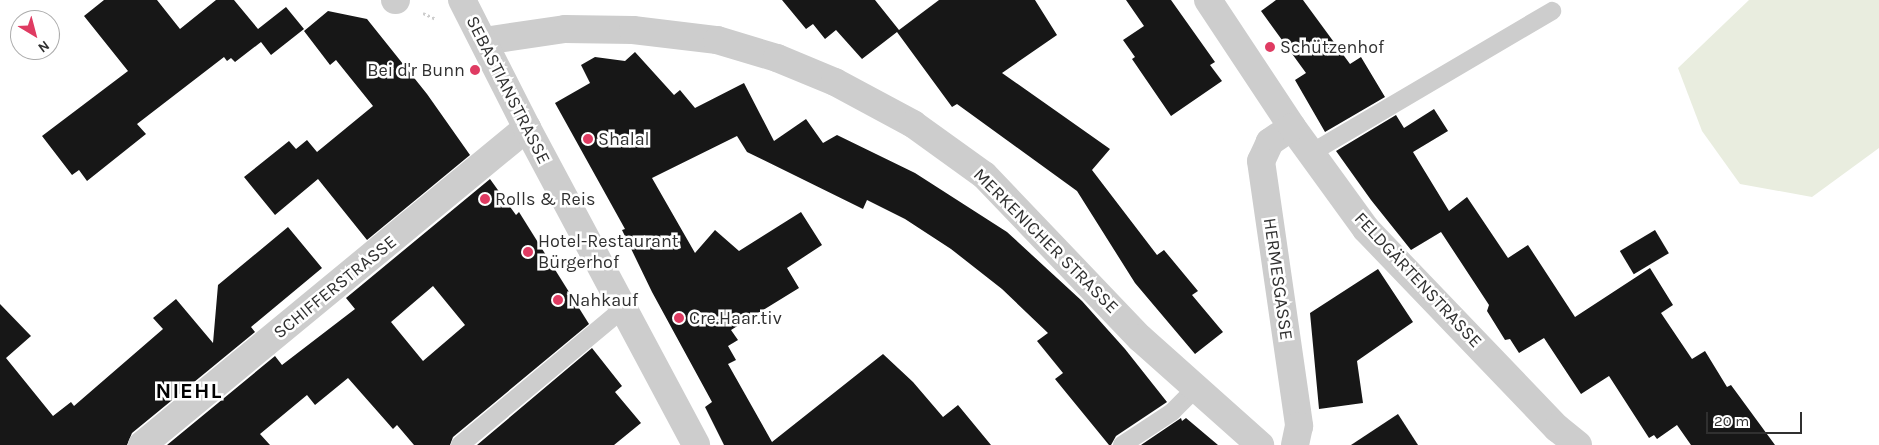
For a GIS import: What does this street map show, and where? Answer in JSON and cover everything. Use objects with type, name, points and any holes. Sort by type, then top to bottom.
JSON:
[{"type":"street","name":"SEBASTIANSTRASSE","points":[[462,0],[527,128],[696,445]]},
{"type":"street","name":"FELDGÄRTENSTRASSE","points":[[1208,0],[1292,127],[1366,229],[1557,428],[1578,445]]},
{"type":"street","name":"MERKENICHER STRASSE","points":[[484,41],[564,29],[632,30],[717,40],[777,58],[835,82],[913,124],[984,175],[1140,338],[1260,445]]},
{"type":"street","name":"HERMESGASSE","points":[[1292,127],[1270,142],[1261,161],[1300,426],[1295,445]]},
{"type":"street","name":"SCHIFFERSTRASSE","points":[[142,445],[527,128]]},
{"type":"lane","points":[[1312,153],[1552,11]]},
{"type":"lane","points":[[460,445],[624,308]]},
{"type":"lane","points":[[1122,445],[1172,412],[1196,388]]},
{"type":"shaded area","points":[[1749,0],[1879,0],[1879,148],[1812,197],[1740,184],[1702,131],[1678,68]]},
{"type":"building","points":[[104,0],[157,0],[180,29],[216,0],[234,0],[258,29],[286,7],[304,29],[271,55],[261,42],[235,62],[231,58],[227,61],[224,57],[137,124],[146,134],[87,181],[79,170],[72,175],[42,136],[128,71],[84,16]]},
{"type":"building","points":[[782,0],[875,0],[899,30],[939,0],[1035,0],[1057,35],[1002,73],[1110,149],[1092,170],[1157,255],[1164,250],[1198,291],[1192,295],[1223,332],[1195,354],[1135,283],[1077,191],[957,104],[952,107],[897,32],[862,59],[836,30],[825,39],[813,24],[806,29]]},
{"type":"building","points":[[1126,0],[1171,0],[1215,62],[1210,65],[1222,81],[1171,116],[1132,59],[1135,57],[1123,40],[1144,26]]},
{"type":"building","points":[[1276,0],[1303,0],[1350,64],[1361,57],[1385,97],[1325,132],[1295,80],[1306,73],[1261,11]]},
{"type":"building","points":[[328,11],[367,19],[427,94],[470,155],[367,240],[318,179],[275,215],[244,177],[289,141],[296,149],[307,140],[317,152],[373,106],[336,60],[330,65],[304,31]]},
{"type":"building","points":[[635,52],[674,95],[680,90],[695,108],[744,83],[774,141],[806,119],[823,143],[837,135],[915,173],[1007,232],[1082,301],[1125,349],[1167,402],[1116,436],[1111,445],[1109,445],[1055,379],[1063,373],[1037,341],[1048,333],[1002,289],[951,249],[905,219],[867,200],[863,209],[747,152],[737,136],[652,178],[695,253],[715,230],[739,251],[801,212],[822,245],[787,268],[799,288],[731,330],[738,340],[728,346],[736,360],[728,364],[772,442],[883,354],[913,382],[943,417],[958,405],[991,445],[724,445],[705,407],[712,402],[652,292],[622,230],[625,229],[555,103],[590,83],[581,65],[595,57],[625,61]]},
{"type":"building","points":[[1434,109],[1448,131],[1413,152],[1449,211],[1467,197],[1508,258],[1528,245],[1575,317],[1650,268],[1673,305],[1661,313],[1692,359],[1705,351],[1727,387],[1731,385],[1775,445],[1691,445],[1677,425],[1657,439],[1654,435],[1649,438],[1609,376],[1581,394],[1544,338],[1519,353],[1510,339],[1505,340],[1487,311],[1489,305],[1441,232],[1411,250],[1371,200],[1336,151],[1396,115],[1404,128]]},
{"type":"building","points":[[490,179],[516,215],[519,212],[589,324],[453,437],[450,445],[414,445],[397,425],[393,429],[348,378],[315,405],[307,395],[260,434],[270,445],[167,445],[275,356],[282,365],[355,309],[346,298]],"holes":[[[433,286],[465,325],[423,361],[391,322]]]},
{"type":"building","points":[[288,227],[322,268],[251,327],[255,332],[132,433],[127,445],[0,445],[0,304],[31,336],[6,358],[53,416],[71,402],[74,406],[163,329],[153,318],[176,299],[213,343],[218,285]]},
{"type":"building","points":[[1655,230],[1669,253],[1634,274],[1620,251]]},
{"type":"building","points":[[1378,269],[1413,322],[1357,361],[1363,403],[1319,409],[1310,313]]},
{"type":"building","points":[[592,348],[622,386],[615,392],[641,423],[614,445],[477,445]]},
{"type":"building","points":[[1398,414],[1418,445],[1351,445]]},
{"type":"building","points":[[1181,418],[1182,421],[1186,418],[1218,445],[1141,445]]},
{"type":"place","name":"Schützenhof","points":[[1270,47]]},
{"type":"place","name":"Bei d'r Bunn","points":[[475,70]]},
{"type":"place","name":"Shalal","points":[[588,139]]},
{"type":"place","name":"Rolls & Reis","points":[[485,199]]},
{"type":"place","name":"Hotel-Restaurant Bürgerhof","points":[[528,252]]},
{"type":"place","name":"Nahkauf","points":[[558,300]]},
{"type":"place","name":"Cre.Haar.tiv","points":[[679,318]]},
{"type":"district","name":"NIEHL","points":[[189,392]]}]
